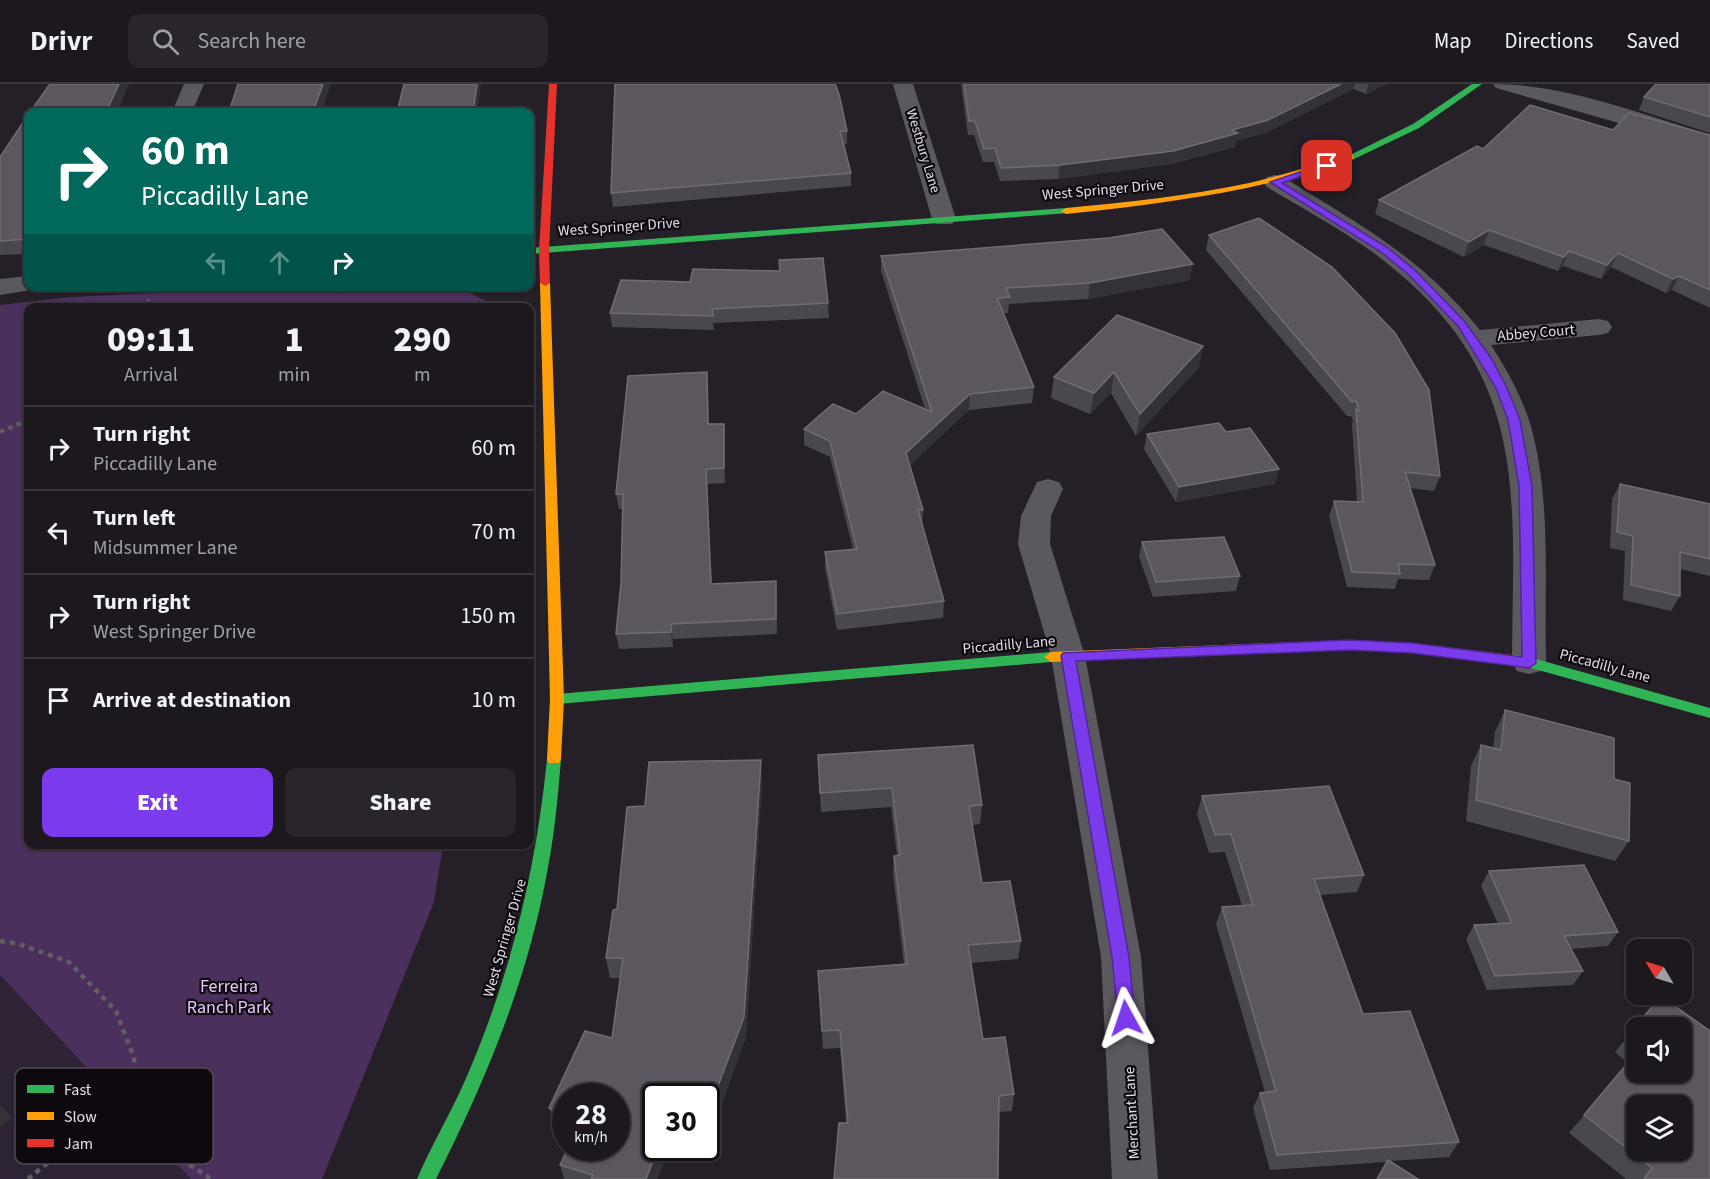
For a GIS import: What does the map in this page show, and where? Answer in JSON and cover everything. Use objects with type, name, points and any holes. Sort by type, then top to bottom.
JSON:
[{"type":"street","points":[[184,108],[194,84]]},
{"type":"street","points":[[537,250],[553,84]]},
{"type":"street","name":"Westbury Lane","points":[[903,84],[944,219]]},
{"type":"street","name":"West Springer Drive","points":[[426,1179],[447,1140],[499,1019],[533,911],[551,814],[557,699],[537,250],[1151,203],[1275,182],[1374,149],[1426,122],[1478,84]]},
{"type":"street","points":[[1503,84],[1710,142]]},
{"type":"street","points":[[1275,182],[1391,255],[1438,298],[1473,339],[1502,388],[1514,420],[1522,452],[1525,486],[1529,663]]},
{"type":"street","points":[[0,287],[24,284]]},
{"type":"street","name":"Abbey Court","points":[[1473,339],[1599,327]]},
{"type":"street","name":"Merchant Lane","points":[[1048,489],[1036,516],[1034,544],[1068,656],[1121,957],[1128,1038],[1135,1179]]},
{"type":"street","name":"Piccadilly Lane","points":[[557,699],[1068,656],[1349,645],[1412,648],[1529,663],[1710,713]]},
{"type":"path","points":[[148,303],[149,297]]},
{"type":"path","points":[[0,432],[24,422]]},
{"type":"path","points":[[0,941],[20,945],[69,962],[116,1011],[134,1058],[134,1068]]},
{"type":"path","points":[[28,1179],[46,1164]]},
{"type":"path","points":[[186,1164],[211,1179]]},
{"type":"shaded area","points":[[0,975],[87,1068],[15,1068],[15,1164],[177,1164],[191,1179],[0,1179]]},
{"type":"green space","name":"Ferreira Ranch Park","points":[[198,291],[466,291],[490,303],[24,303],[24,849],[442,849],[434,902],[322,1179],[191,1179],[177,1164],[213,1164],[213,1068],[87,1068],[0,975],[0,305],[71,297]]},
{"type":"building","points":[[50,84],[119,84],[108,108],[33,108]]},
{"type":"building","points":[[238,84],[323,84],[314,108],[230,108]]},
{"type":"building","points":[[404,84],[477,84],[474,108],[398,108]]},
{"type":"building","points":[[615,84],[835,84],[847,131],[840,131],[851,173],[611,193]]},
{"type":"building","points":[[964,84],[1341,84],[1268,120],[1232,130],[1238,133],[1173,151],[1060,165],[1001,168],[995,148],[984,149],[975,121],[969,121]]},
{"type":"building","points":[[1656,84],[1710,84],[1710,117],[1644,97]]},
{"type":"building","points":[[1530,105],[1613,130],[1629,113],[1710,135],[1710,290],[1679,276],[1673,279],[1618,253],[1607,265],[1569,251],[1564,257],[1489,230],[1469,242],[1379,200],[1477,146],[1483,149]]},
{"type":"building","points":[[24,121],[24,239],[0,241],[0,157]]},
{"type":"building","points":[[1259,218],[1332,267],[1395,333],[1429,390],[1440,476],[1405,472],[1435,565],[1398,564],[1400,574],[1352,572],[1334,501],[1363,502],[1356,409],[1359,410],[1356,401],[1352,402],[1209,235]]},
{"type":"building","points":[[1162,229],[1193,264],[1090,283],[1006,288],[1010,297],[997,298],[1034,387],[970,394],[906,453],[923,510],[918,510],[944,601],[837,614],[825,552],[857,549],[830,441],[804,429],[833,404],[856,414],[883,391],[932,412],[881,256],[1109,238]]},
{"type":"building","points":[[823,258],[828,303],[712,309],[713,316],[610,313],[621,280],[690,282],[693,269],[780,271],[779,260]]},
{"type":"building","points":[[1117,315],[1203,346],[1140,414],[1114,372],[1094,393],[1054,377]]},
{"type":"building","points":[[707,372],[708,424],[724,424],[724,468],[706,469],[711,584],[776,581],[776,619],[671,624],[671,632],[616,634],[621,583],[623,494],[616,494],[628,376]]},
{"type":"building","points":[[1219,423],[1226,432],[1250,428],[1279,469],[1179,487],[1147,434]]},
{"type":"building","points":[[1620,484],[1710,504],[1710,559],[1680,552],[1680,596],[1631,585],[1633,536],[1617,532]]},
{"type":"building","points":[[1224,537],[1240,576],[1156,582],[1142,542]]},
{"type":"building","points":[[1505,710],[1614,738],[1614,779],[1630,783],[1629,841],[1476,800],[1481,745],[1501,750]]},
{"type":"building","points":[[973,745],[982,805],[969,806],[982,883],[1010,881],[1021,941],[968,945],[983,1039],[1005,1037],[1014,1094],[999,1096],[998,1179],[834,1179],[839,1123],[848,1123],[840,1030],[822,1031],[818,971],[907,964],[894,856],[900,855],[892,788],[820,793],[818,755]]},
{"type":"building","points":[[761,760],[744,1017],[719,1083],[642,1083],[642,1161],[653,1161],[646,1179],[591,1179],[593,1175],[560,1165],[562,1161],[630,1161],[630,1083],[561,1083],[585,1031],[612,1038],[623,958],[606,958],[613,910],[617,909],[627,807],[645,806],[649,762]]},
{"type":"building","points":[[1329,786],[1364,875],[1314,879],[1363,1014],[1410,1011],[1459,1142],[1277,1155],[1260,1093],[1276,1091],[1222,907],[1253,905],[1231,834],[1215,835],[1202,796]]},
{"type":"building","points":[[1584,865],[1618,932],[1564,936],[1583,971],[1495,976],[1474,925],[1512,923],[1489,871]]},
{"type":"building","points":[[1653,1005],[1673,1005],[1690,1017],[1643,1017]]},
{"type":"building","points":[[1692,1018],[1710,1031],[1710,1179],[1644,1179],[1652,1168],[1643,1161],[1692,1161],[1692,1095],[1626,1095],[1626,1148],[1584,1115],[1626,1065],[1626,1083],[1692,1083]]},
{"type":"building","points":[[1388,1160],[1418,1179],[1377,1179]]},
{"type":"traffic: fast","points":[[1351,157],[1416,126],[1478,84]]},
{"type":"traffic: fast","points":[[534,251],[1066,211]]},
{"type":"traffic: fast","points":[[557,699],[1051,657]]},
{"type":"traffic: fast","points":[[1529,662],[1710,713]]},
{"type":"traffic: fast","points":[[426,1179],[474,1079],[513,976],[540,869],[549,814],[554,759]]},
{"type":"traffic: slow","points":[[1066,211],[1139,204],[1246,187],[1281,179],[1351,157]]},
{"type":"traffic: slow","points":[[545,283],[557,699],[554,759]]},
{"type":"traffic: slow","points":[[1051,657],[1349,645],[1412,648],[1529,662]]},
{"type":"traffic: jam","points":[[545,283],[544,250],[553,84]]},
{"type":"route","points":[[1126,1018],[1121,957],[1068,656],[1349,645],[1412,648],[1529,663],[1525,486],[1522,452],[1514,420],[1502,388],[1462,324],[1413,273],[1384,250],[1275,182],[1327,166]]}]
